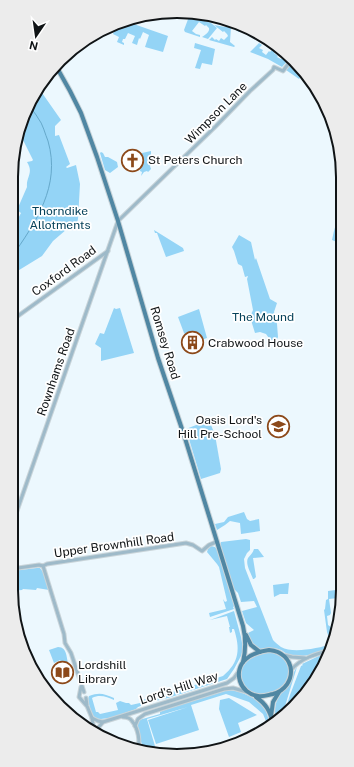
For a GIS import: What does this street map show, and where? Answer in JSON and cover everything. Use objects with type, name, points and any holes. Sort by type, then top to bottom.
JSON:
[{"type":"main road","name":"Romsey Road","points":[[59,71],[81,112],[118,222],[158,358],[185,438],[244,631],[246,650],[243,662]]},
{"type":"main road","name":"Romsey Road","points":[[244,631],[251,644],[260,652]]},
{"type":"main road","points":[[269,650],[280,653],[288,661],[291,670],[289,680],[273,702],[271,717],[264,704],[248,692],[242,685],[239,671],[243,662],[249,656],[269,650]]},
{"type":"main road","points":[[254,695],[264,696],[281,691]]},
{"type":"street","name":"Wimpson Lane","points":[[118,222],[273,70],[274,67],[283,71],[288,64]]},
{"type":"street","name":"Rownhams Road","points":[[18,508],[118,222]]},
{"type":"street","name":"Coxford Road","points":[[18,316],[108,251]]},
{"type":"street","name":"Upper Brownhill Road","points":[[18,568],[39,565],[43,566],[69,560],[186,543],[193,545],[202,551],[209,545],[216,542]]},
{"type":"street","points":[[43,566],[64,634],[65,643],[71,653],[81,686],[86,694],[87,706],[93,725]]},
{"type":"street","points":[[291,670],[296,664],[306,658],[323,652]]},
{"type":"street","points":[[280,653],[292,657],[306,658]]},
{"type":"street","name":"Lord's Hill Way","points":[[103,722],[227,683],[234,678],[239,671]]},
{"type":"street","points":[[81,686],[79,697],[87,706]]},
{"type":"street","name":"Lord's Hill Way","points":[[135,726],[138,719],[145,714],[224,689],[233,688],[248,692]]},
{"type":"street","points":[[80,693],[84,692]]},
{"type":"street","points":[[82,700],[85,700],[86,698]]},
{"type":"street","points":[[122,716],[130,719],[135,726],[139,745]]},
{"type":"street","points":[[92,718],[103,722],[98,728]]},
{"type":"green space","points":[[188,18],[211,23],[217,28],[208,39],[202,37],[208,32],[209,28],[199,22],[192,31],[200,35],[200,37],[185,32],[184,30]]},
{"type":"green space","points":[[133,24],[168,36],[163,52],[145,47],[149,35],[143,32],[137,45],[132,43],[135,36],[128,33],[122,42],[124,45],[117,42],[119,37],[113,34],[114,31]]},
{"type":"green space","points":[[214,25],[226,27],[226,26],[231,27],[230,42],[235,46],[234,47],[209,40],[212,37],[219,41],[221,38],[224,40],[228,36],[227,34]]},
{"type":"green space","points":[[195,43],[215,49],[212,65],[202,63],[200,69],[195,68],[201,50],[194,48]]},
{"type":"green space","points":[[259,43],[262,45],[259,48],[263,50],[262,52],[266,55],[272,50],[278,56],[277,57],[281,59],[282,58],[286,62],[282,67],[268,59],[250,52]]},
{"type":"green space","points":[[290,66],[301,77],[299,79],[286,70]]},
{"type":"green space","name":"Thorndike Allotments","points":[[42,93],[61,120],[55,126],[55,136],[59,135],[70,164],[66,167],[76,165],[80,184],[78,219],[77,223],[74,223],[53,241],[42,256],[18,271],[18,219],[21,213],[18,211],[18,208],[27,187],[30,172],[27,162],[33,160],[22,139],[30,116]]},
{"type":"green space","points":[[151,151],[151,169],[148,172],[144,172],[141,176],[142,172],[140,171],[142,153]]},
{"type":"green space","points":[[101,152],[105,157],[117,162],[118,167],[110,173],[105,170]]},
{"type":"green space","points":[[336,224],[336,242],[332,240]]},
{"type":"green space","points":[[154,230],[183,248],[184,251],[166,257],[157,233],[155,233]]},
{"type":"green space","name":"The Mound","points":[[239,235],[251,242],[255,260],[256,258],[270,299],[277,303],[274,312],[278,337],[277,339],[271,341],[266,334],[260,332],[255,333],[250,317],[253,310],[247,279],[248,276],[245,277],[242,266],[238,264],[232,247]]},
{"type":"green space","points":[[114,308],[120,308],[134,353],[101,361],[101,348],[95,344],[100,333],[104,334]]},
{"type":"green space","points":[[199,309],[207,338],[198,341],[196,333],[186,335],[184,333],[178,317]]},
{"type":"green space","points":[[209,420],[215,435],[221,469],[220,473],[201,479],[186,429]]},
{"type":"green space","points":[[244,512],[247,519],[250,521],[259,519],[260,531],[241,534],[240,523],[230,521],[217,530],[215,524],[224,522],[228,517]]},
{"type":"green space","points":[[246,539],[250,540],[250,550],[244,559],[245,568],[273,640],[281,647],[286,649],[313,649],[326,646],[324,650],[302,656],[290,656],[276,648],[259,649],[253,644],[248,633],[254,630],[246,623],[242,611],[257,607],[254,601],[241,602],[238,593],[234,589],[220,546],[221,542]]},
{"type":"green space","points":[[211,546],[215,547],[218,551],[235,606],[233,607],[234,609],[210,617],[209,613],[226,609],[223,599],[225,602],[227,601],[219,567],[207,552]]},
{"type":"green space","points":[[254,549],[258,549],[264,557],[253,558],[256,577],[253,579],[247,560]]},
{"type":"green space","points":[[40,568],[43,572],[49,590],[37,588],[36,590],[23,589],[18,590],[18,570]]},
{"type":"green space","points":[[289,583],[288,594],[280,594],[274,597],[273,585]]},
{"type":"green space","points":[[336,590],[336,598],[329,599],[331,613],[327,616],[328,625],[332,628],[329,637],[324,610],[326,600],[328,599],[328,591]]},
{"type":"green space","points":[[234,611],[243,649],[241,656],[227,679],[151,702],[116,716],[100,719],[94,716],[88,700],[89,696],[102,694],[114,698],[114,700],[101,696],[92,698],[96,712],[100,714],[118,710],[116,703],[120,701],[131,705],[140,703],[142,700],[223,676],[229,671],[236,660],[238,649],[236,636],[234,629],[232,629],[232,632],[230,633],[227,616],[210,620]]},
{"type":"green space","points":[[58,647],[64,649],[65,651],[68,667],[66,667],[60,660],[54,663],[49,650]]},
{"type":"green space","points":[[268,652],[280,656],[287,664],[289,669],[288,681],[284,686],[268,694],[255,694],[250,692],[244,685],[241,670],[246,661],[251,657]]},
{"type":"green space","points":[[323,654],[315,670],[303,687],[287,704],[301,666],[303,665],[302,664]]},
{"type":"green space","points":[[297,667],[285,707],[275,715],[275,708],[280,694],[289,685]]},
{"type":"green space","points":[[228,690],[233,690],[243,693],[259,702],[266,711],[268,720],[266,721],[263,714],[249,702],[226,694],[191,705],[199,730],[156,744],[148,720],[188,707],[147,719],[156,748],[142,745],[138,732],[139,720],[160,714],[160,712]]},
{"type":"green space","points":[[229,698],[257,715],[238,723],[241,732],[229,737],[219,709],[220,700]]},
{"type":"waterway","points":[[18,248],[44,203],[49,188],[51,173],[51,157],[48,141],[41,123],[32,110]]},
{"type":"place","name":"St Peters Church","points":[[133,160]]},
{"type":"place","name":"Crabwood House","points":[[192,343]]},
{"type":"place","name":"Oasis Lord's Hill Pre-School","points":[[278,427]]},
{"type":"place","name":"Lordshill Library","points":[[63,672]]}]
